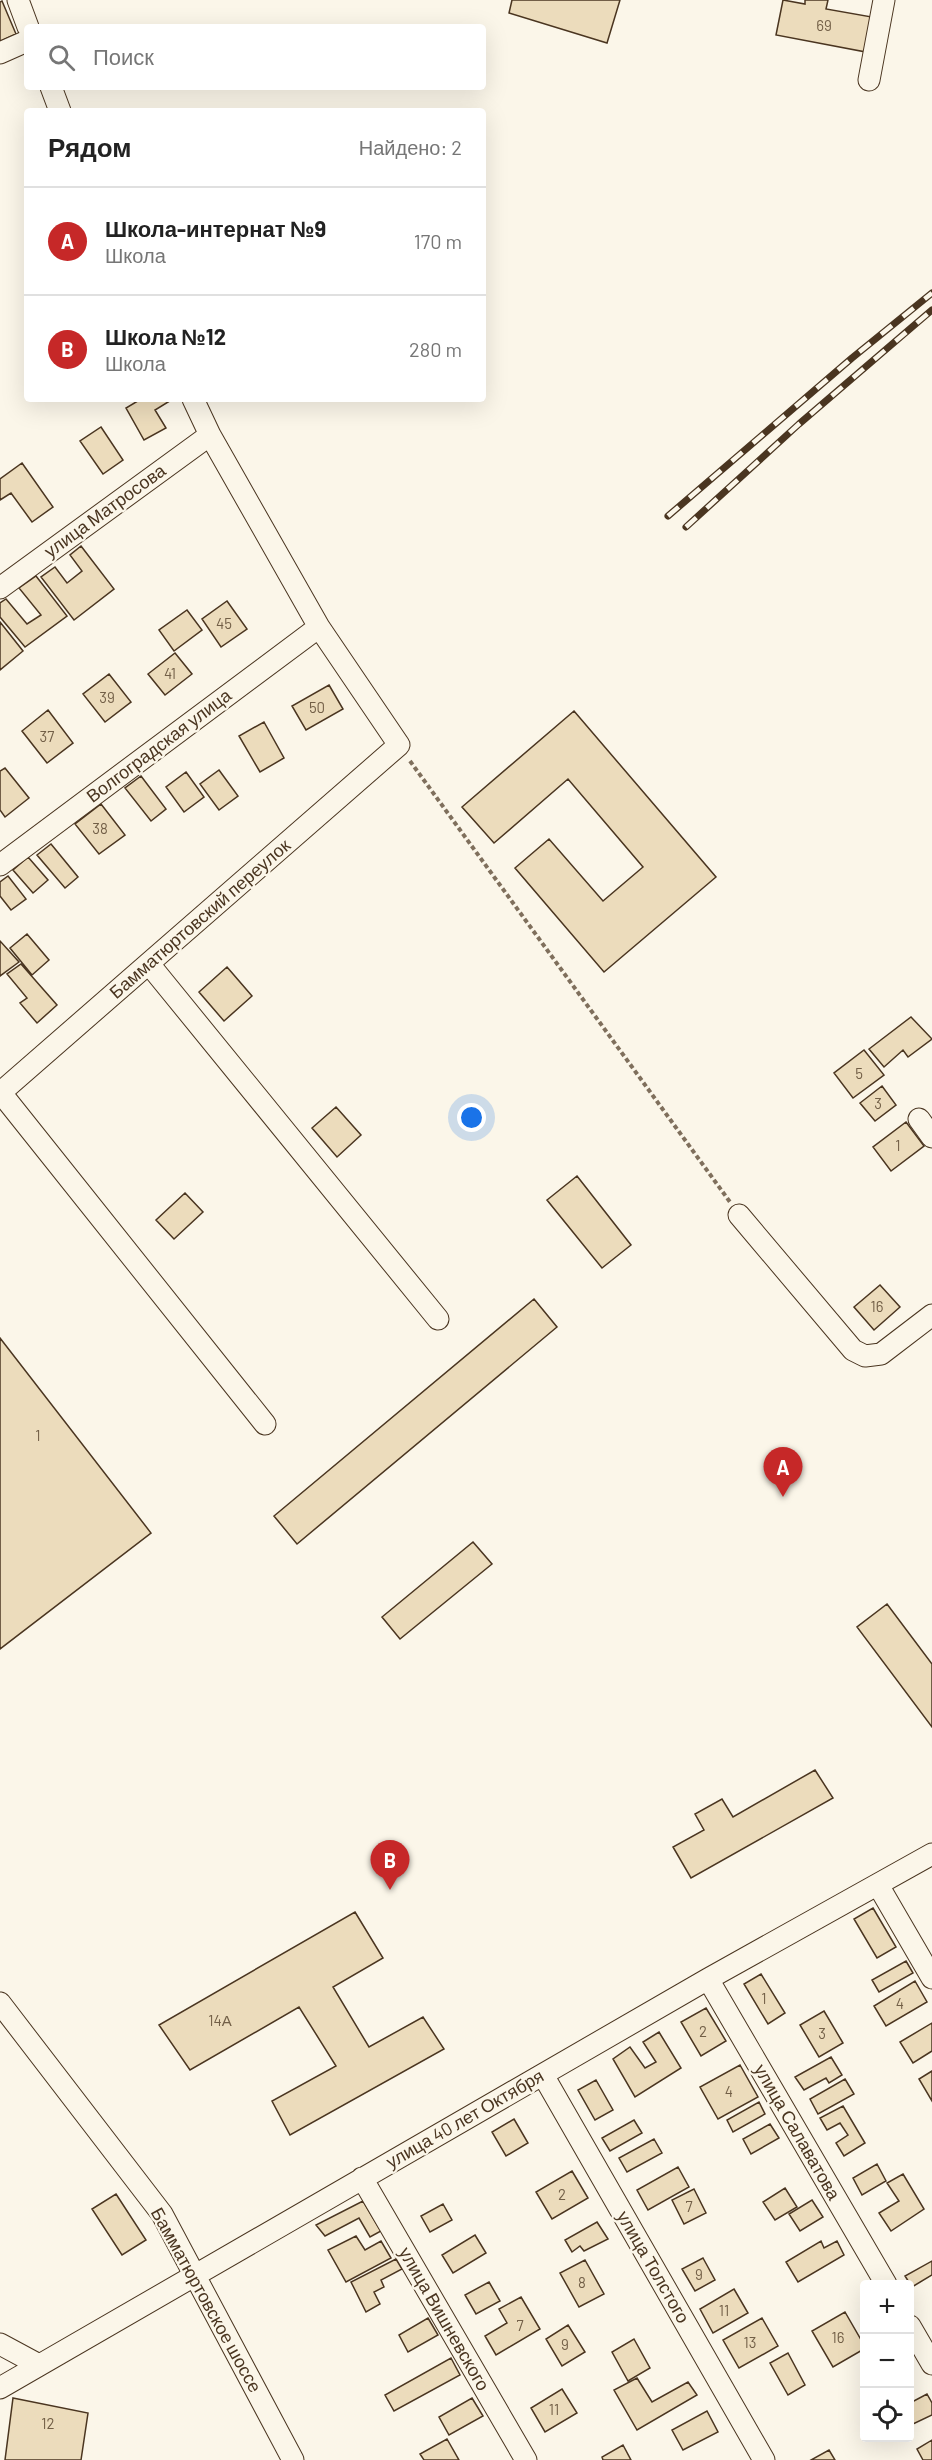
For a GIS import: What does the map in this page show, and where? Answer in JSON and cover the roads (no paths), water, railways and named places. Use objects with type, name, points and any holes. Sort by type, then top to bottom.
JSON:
[{"type":"street","points":[[18,0],[27,24]]},
{"type":"street","points":[[869,80],[884,0]]},
{"type":"street","points":[[0,53],[24,41]]},
{"type":"street","points":[[52,90],[59,108]]},
{"type":"street","points":[[194,402],[210,435],[319,627]]},
{"type":"street","name":"улица Матросова","points":[[0,588],[210,435]]},
{"type":"street","name":"Бамматюртовский переулок","points":[[0,1093],[399,745],[319,627]]},
{"type":"street","name":"Волгоградская улица","points":[[0,865],[319,627]]},
{"type":"street","points":[[149,964],[438,1319]]},
{"type":"street","points":[[0,1093],[265,1424]]},
{"type":"street","points":[[919,1119],[932,1137]]},
{"type":"street","points":[[740,1215],[853,1350],[865,1356],[881,1354],[932,1315]]},
{"type":"street","name":"улица 40 лет Октября","points":[[0,2388],[708,1979],[932,1854]]},
{"type":"street","points":[[878,1885],[932,1977]]},
{"type":"street","name":"улица Салаватова","points":[[708,1979],[883,2280]]},
{"type":"street","name":"Бамматюртовское шоссе","points":[[0,2003],[162,2214],[293,2460]]},
{"type":"street","name":"улица Толстого","points":[[543,2074],[764,2460]]},
{"type":"street","name":"улица Вишневского","points":[[362,2178],[526,2460]]},
{"type":"street","points":[[914,2334],[932,2364]]},
{"type":"street","points":[[0,2344],[39,2366]]},
{"type":"railway","points":[[668,516],[852,358],[932,293]]},
{"type":"railway","points":[[686,527],[799,424],[932,310]]},
{"type":"place","name":"Школа-интернат №9","points":[[783,1497]]},
{"type":"place","name":"Школа №12","points":[[390,1890]]}]
